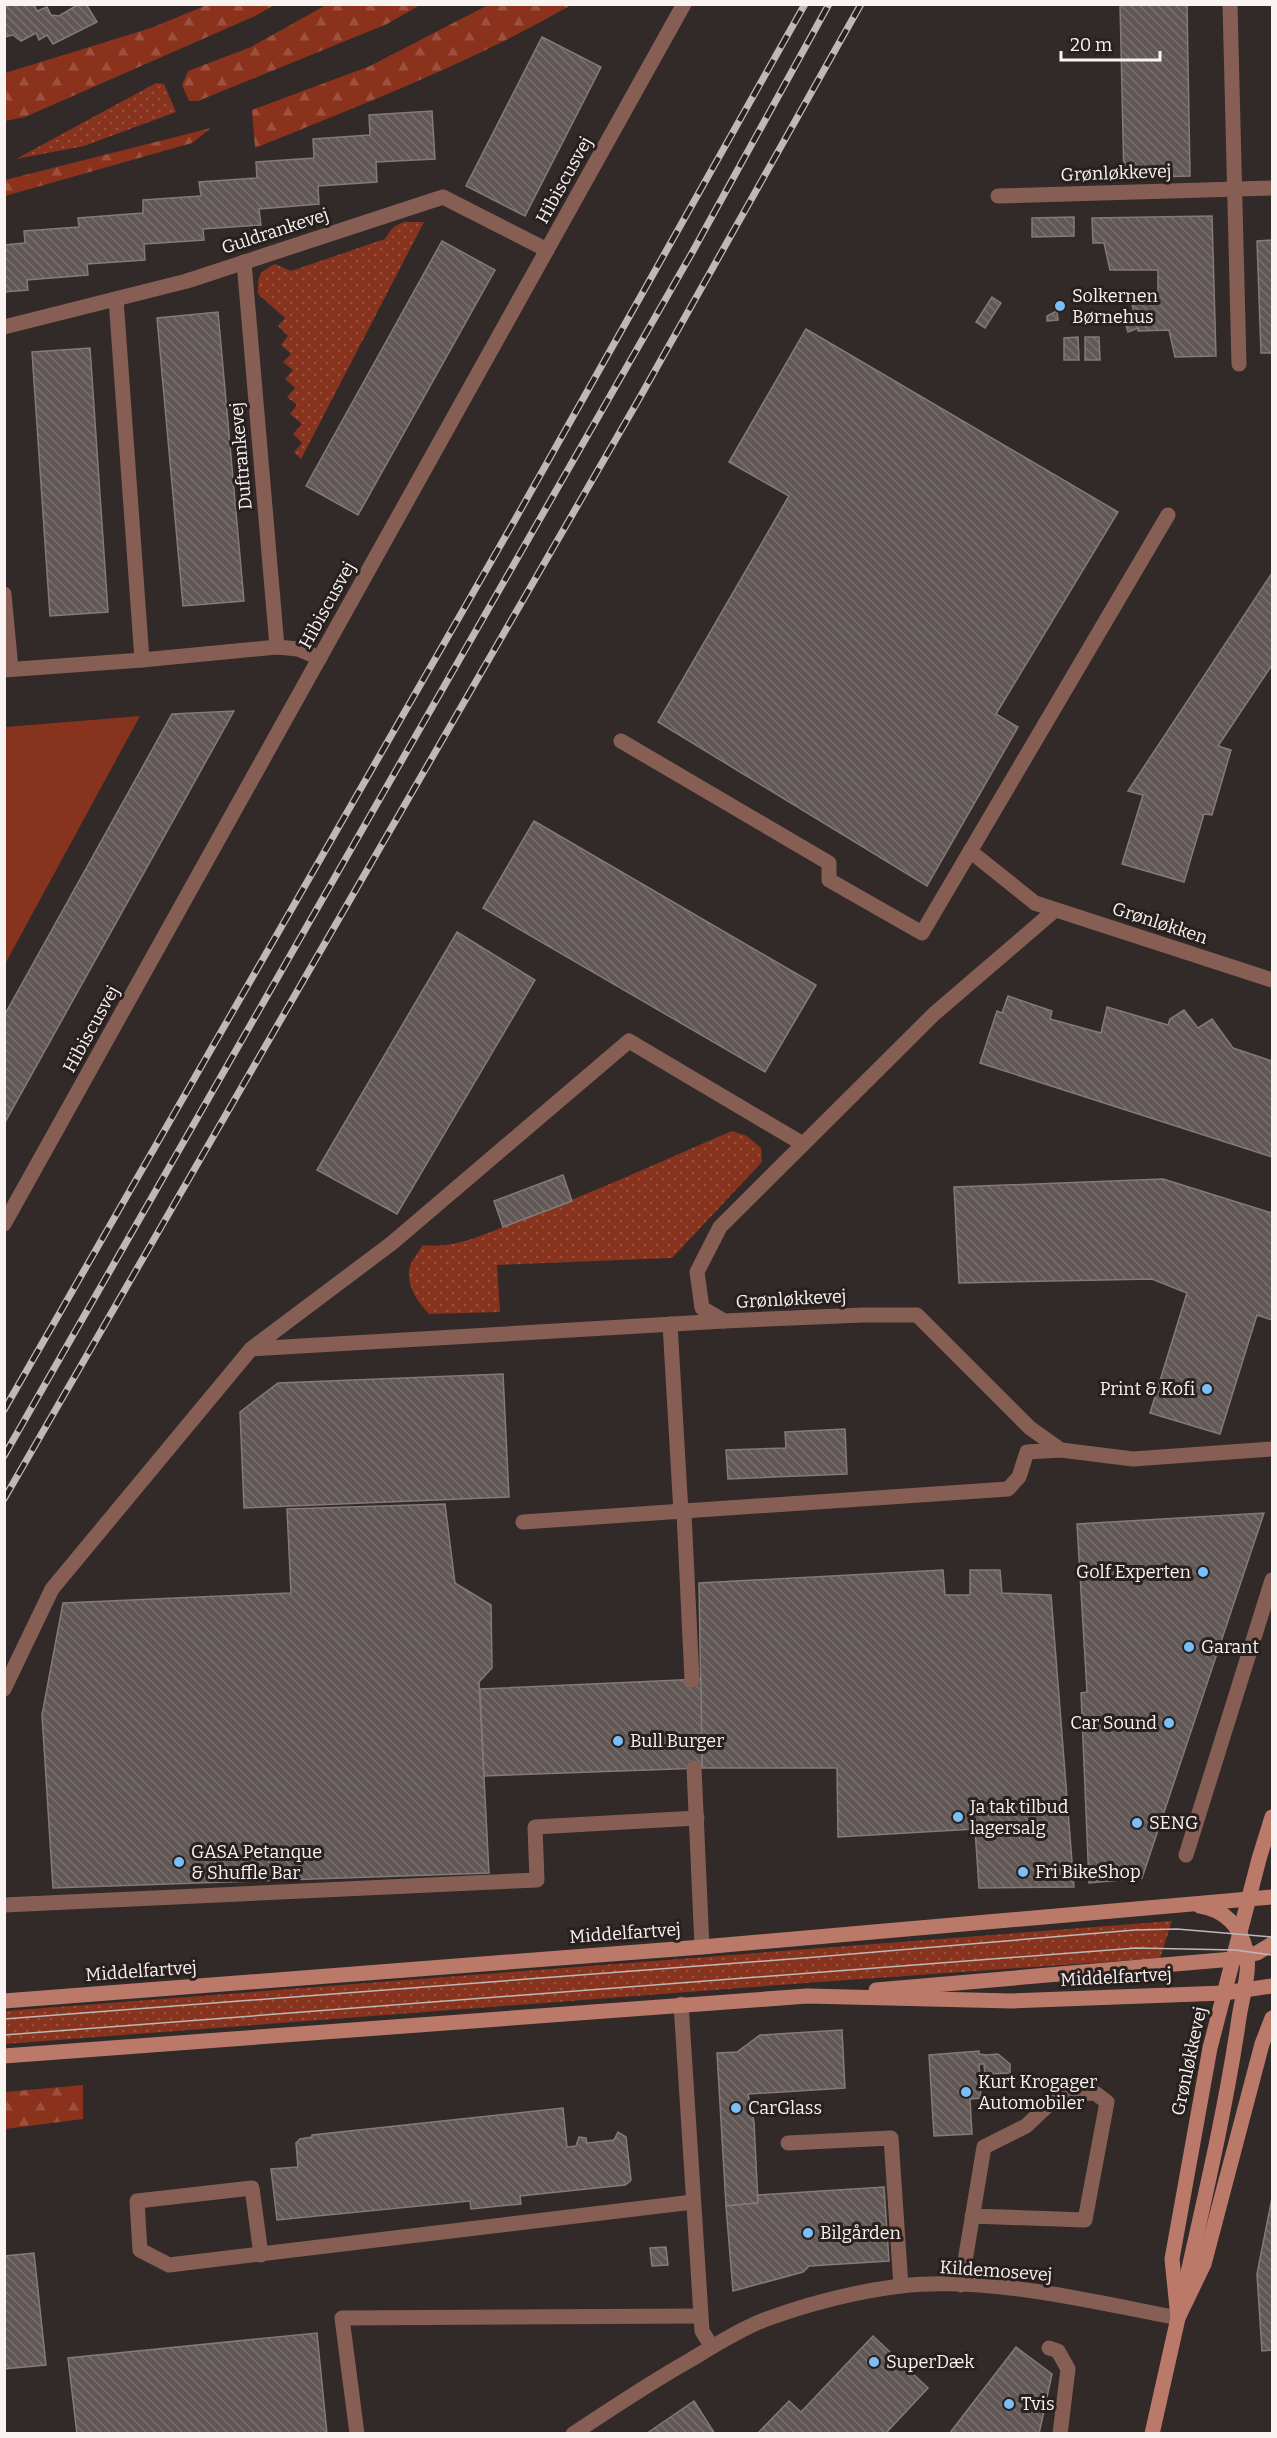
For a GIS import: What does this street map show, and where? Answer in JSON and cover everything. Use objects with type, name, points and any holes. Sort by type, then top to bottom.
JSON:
[{"type":"street","name":"Hibiscusvej","points":[[4,1224],[684,4]]},
{"type":"street","points":[[1230,4],[1239,364]]},
{"type":"street","name":"Grønløkkevej","points":[[998,196],[1272,188]]},
{"type":"street","name":"Guldrankevej","points":[[4,327],[187,281],[443,197],[547,250]]},
{"type":"street","name":"Duftrankevej","points":[[244,262],[277,647]]},
{"type":"street","points":[[116,298],[142,660]]},
{"type":"street","points":[[621,741],[829,863],[829,880],[922,933],[1168,515]]},
{"type":"street","points":[[4,594],[8,670],[277,647],[298,649],[320,658]]},
{"type":"street","name":"Grønløkken","points":[[970,851],[1035,903],[1272,980]]},
{"type":"street","name":"Grønløkkevej","points":[[1055,910],[934,1014],[720,1227],[697,1272],[702,1308],[724,1321],[917,1315],[1030,1428],[1061,1450],[1133,1459],[1272,1449]]},
{"type":"street","points":[[4,1689],[52,1589],[251,1349],[392,1242],[629,1041],[803,1144]]},
{"type":"street","points":[[251,1349],[724,1321]]},
{"type":"street","points":[[670,1324],[692,1680]]},
{"type":"street","points":[[523,1522],[682,1513],[1008,1489],[1019,1477],[1027,1452],[1061,1450]]},
{"type":"street","points":[[1186,1855],[1272,1580]]},
{"type":"street","points":[[694,1768],[702,1947]]},
{"type":"street","name":"Grønløkkevej","points":[[1178,2318],[1172,2259],[1210,2048],[1233,1991],[1240,1958],[1240,1932],[1272,1817]]},
{"type":"street","points":[[4,1905],[537,1880],[535,1827],[697,1818]]},
{"type":"street","name":"Middelfartvej","points":[[4,2001],[702,1947],[1272,1897]]},
{"type":"street","points":[[1185,1904],[1210,1908],[1228,1916],[1240,1932]]},
{"type":"street","points":[[807,1996],[1240,1958],[1272,1944]]},
{"type":"street","points":[[1233,1991],[1272,1954]]},
{"type":"street","points":[[1178,2318],[1229,2082],[1233,1991],[1240,1958]]},
{"type":"street","name":"Middelfartvej","points":[[4,2056],[807,1996],[1012,2001],[1233,1991],[1272,1986]]},
{"type":"street","points":[[681,2004],[700,2316],[702,2331],[712,2347]]},
{"type":"street","name":"Grønløkkevej","points":[[1152,2433],[1178,2318],[1203,2264],[1262,2044],[1272,2018]]},
{"type":"street","points":[[961,2285],[972,2216],[984,2147],[1026,2126],[1060,2094],[1095,2093],[1107,2102],[1085,2220],[972,2216]]},
{"type":"street","points":[[788,2143],[891,2138],[901,2286]]},
{"type":"street","points":[[261,2255],[252,2188],[137,2201],[140,2250],[170,2265],[261,2255],[693,2202]]},
{"type":"street","name":"Kildemosevej","points":[[573,2433],[712,2347],[762,2321],[824,2300],[901,2286],[961,2285],[1053,2294],[1178,2318]]},
{"type":"street","points":[[357,2433],[342,2318],[700,2316]]},
{"type":"street","points":[[1049,2348],[1058,2351],[1068,2369],[1060,2433]]},
{"type":"shaded area","points":[[156,83],[164,84],[176,112],[84,146],[16,159]]},
{"type":"shaded area","points":[[405,222],[424,222],[301,459],[294,452],[302,443],[293,434],[302,424],[290,414],[297,405],[287,397],[295,388],[285,379],[293,370],[283,362],[291,354],[281,345],[288,336],[278,326],[285,318],[258,294],[260,275],[275,264],[291,271],[385,239],[393,228]]},
{"type":"shaded area","points":[[140,716],[5,964],[5,727]]},
{"type":"shaded area","points":[[732,1131],[747,1136],[761,1148],[762,1162],[672,1258],[497,1265],[500,1312],[429,1314],[413,1292],[409,1279],[410,1266],[423,1245],[447,1245],[485,1235]]},
{"type":"shaded area","points":[[1172,1921],[1160,1958],[5,2044],[5,2011]]},
{"type":"green space","points":[[207,5],[274,5],[255,16],[25,117],[5,121],[5,73],[151,28]]},
{"type":"green space","points":[[326,5],[420,5],[387,24],[198,101],[189,101],[182,85],[188,71],[251,47]]},
{"type":"green space","points":[[488,5],[571,5],[456,64],[255,148],[252,110],[370,66]]},
{"type":"green space","points":[[211,128],[192,143],[5,196],[5,180]]},
{"type":"green space","points":[[83,2085],[83,2119],[5,2129],[5,2092]]},
{"type":"building","points":[[4,4],[34,4],[37,11],[47,7],[51,15],[59,16],[79,4],[86,4],[97,22],[53,44],[47,35],[39,40],[36,33],[21,41],[13,35],[4,37]]},
{"type":"building","points":[[1120,4],[1187,4],[1190,176],[1124,178]]},
{"type":"building","points":[[542,37],[601,67],[525,216],[466,186]]},
{"type":"building","points":[[432,111],[435,159],[376,162],[377,182],[318,186],[319,204],[259,209],[261,225],[203,229],[204,240],[144,244],[145,260],[87,264],[88,275],[27,280],[28,290],[4,292],[4,245],[25,243],[24,231],[79,227],[78,218],[143,213],[143,200],[201,196],[199,182],[257,178],[256,162],[314,158],[313,139],[370,135],[369,115]]},
{"type":"building","points":[[1212,216],[1216,356],[1175,357],[1169,330],[1138,331],[1138,328],[1128,332],[1123,315],[1134,312],[1131,301],[1158,301],[1158,270],[1110,270],[1104,243],[1093,243],[1092,218]]},
{"type":"building","points":[[1074,217],[1074,236],[1032,237],[1032,218]]},
{"type":"building","points":[[1272,240],[1272,353],[1261,353],[1257,241]]},
{"type":"building","points":[[442,241],[495,270],[358,515],[306,486]]},
{"type":"building","points":[[992,297],[1001,303],[985,328],[976,322]]},
{"type":"building","points":[[1057,311],[1058,320],[1047,321],[1047,316]]},
{"type":"building","points":[[218,312],[244,601],[183,606],[157,318]]},
{"type":"building","points":[[806,329],[1118,512],[996,714],[1018,727],[927,886],[658,722],[789,496],[729,462]]},
{"type":"building","points":[[1078,337],[1079,360],[1064,360],[1064,338]]},
{"type":"building","points":[[1085,337],[1099,337],[1100,360],[1085,360]]},
{"type":"building","points":[[90,348],[108,612],[50,616],[32,352]]},
{"type":"building","points":[[1272,573],[1272,665],[1218,746],[1231,750],[1212,815],[1204,814],[1184,882],[1122,864],[1143,795],[1128,791]]},
{"type":"building","points":[[234,711],[4,1124],[4,1016],[172,714]]},
{"type":"building","points":[[534,821],[816,985],[765,1072],[483,908]]},
{"type":"building","points":[[457,932],[535,980],[397,1214],[317,1170]]},
{"type":"building","points":[[1008,996],[1052,1011],[1050,1019],[1101,1033],[1107,1007],[1168,1025],[1170,1019],[1184,1010],[1198,1028],[1212,1019],[1233,1048],[1272,1061],[1272,1157],[980,1063],[997,1011],[1002,1013]]},
{"type":"building","points":[[563,1175],[572,1201],[503,1227],[494,1201]]},
{"type":"building","points":[[1163,1179],[1272,1213],[1272,1320],[1257,1315],[1220,1434],[1150,1413],[1187,1293],[1152,1279],[959,1283],[954,1187]]},
{"type":"building","points":[[503,1374],[509,1497],[244,1508],[240,1412],[278,1383]]},
{"type":"building","points":[[845,1429],[847,1474],[728,1479],[726,1450],[786,1448],[785,1432]]},
{"type":"building","points":[[445,1504],[455,1583],[491,1605],[492,1668],[479,1682],[489,1873],[53,1888],[42,1715],[63,1603],[291,1593],[287,1509]]},
{"type":"building","points":[[1264,1513],[1142,1878],[1089,1883],[1081,1693],[1087,1692],[1077,1524]]},
{"type":"building","points":[[943,1570],[945,1595],[970,1595],[970,1570],[1000,1570],[1002,1593],[1051,1595],[1074,1887],[979,1888],[975,1829],[838,1837],[837,1768],[702,1768],[699,1583]]},
{"type":"building","points":[[701,1679],[702,1768],[484,1776],[480,1689]]},
{"type":"building","name":"CarGlass","points":[[842,2030],[845,2088],[748,2094],[754,2122],[758,2203],[726,2206],[717,2053],[737,2052],[760,2035]]},
{"type":"building","points":[[979,2051],[979,2054],[998,2054],[1010,2064],[1010,2073],[985,2074],[984,2064],[979,2064],[981,2098],[970,2099],[972,2134],[934,2136],[929,2055]]},
{"type":"building","points":[[563,2108],[567,2147],[576,2146],[579,2137],[586,2138],[587,2143],[614,2140],[618,2132],[626,2137],[631,2180],[628,2183],[520,2196],[521,2204],[471,2209],[470,2201],[277,2220],[271,2169],[298,2167],[296,2143],[300,2139],[312,2137],[312,2135]]},
{"type":"building","name":"Bilgården","points":[[884,2187],[889,2261],[809,2266],[803,2272],[733,2291],[726,2206],[758,2203],[758,2195]]},
{"type":"building","points":[[1272,2198],[1272,2350],[1262,2351],[1257,2274]]},
{"type":"building","points":[[666,2247],[668,2265],[652,2266],[650,2248]]},
{"type":"building","points":[[34,2253],[46,2365],[4,2369],[4,2256]]},
{"type":"building","points":[[317,2333],[327,2434],[77,2434],[68,2358]]},
{"type":"building","name":"SuperDæk","points":[[873,2336],[928,2388],[885,2434],[757,2434],[789,2401],[801,2412]]},
{"type":"building","name":"Tvis","points":[[1016,2347],[1052,2374],[1039,2434],[949,2434]]},
{"type":"building","points":[[694,2401],[715,2434],[646,2434]]},
{"type":"tram line","points":[[4,2019],[804,1958],[1135,1930],[1177,1929],[1272,1937]]},
{"type":"tram line","points":[[4,2035],[1136,1948],[1235,1950],[1272,1955]]},
{"type":"railway","points":[[4,1410],[516,518],[805,4]]},
{"type":"railway","points":[[4,1456],[693,251],[829,4]]},
{"type":"railway","points":[[4,1499],[639,399],[861,4]]},
{"type":"place","name":"Solkernen Børnehus","points":[[1060,306]]},
{"type":"place","name":"Print & Kofi","points":[[1207,1389]]},
{"type":"place","name":"Golf Experten","points":[[1203,1572]]},
{"type":"place","name":"Garant","points":[[1189,1647]]},
{"type":"place","name":"Car Sound","points":[[1169,1723]]},
{"type":"place","name":"Bull Burger","points":[[618,1741]]},
{"type":"place","name":"Ja tak tilbud lagersalg","points":[[958,1817]]},
{"type":"place","name":"SENG","points":[[1137,1823]]},
{"type":"place","name":"GASA Petanque & Shuffle Bar","points":[[179,1862]]},
{"type":"place","name":"Fri BikeShop","points":[[1023,1872]]},
{"type":"place","name":"Kurt Krogager Automobiler","points":[[966,2092]]},
{"type":"place","name":"CarGlass","points":[[736,2108]]},
{"type":"place","name":"Bilgården","points":[[808,2233]]},
{"type":"place","name":"SuperDæk","points":[[874,2362]]},
{"type":"place","name":"Tvis","points":[[1009,2404]]}]
